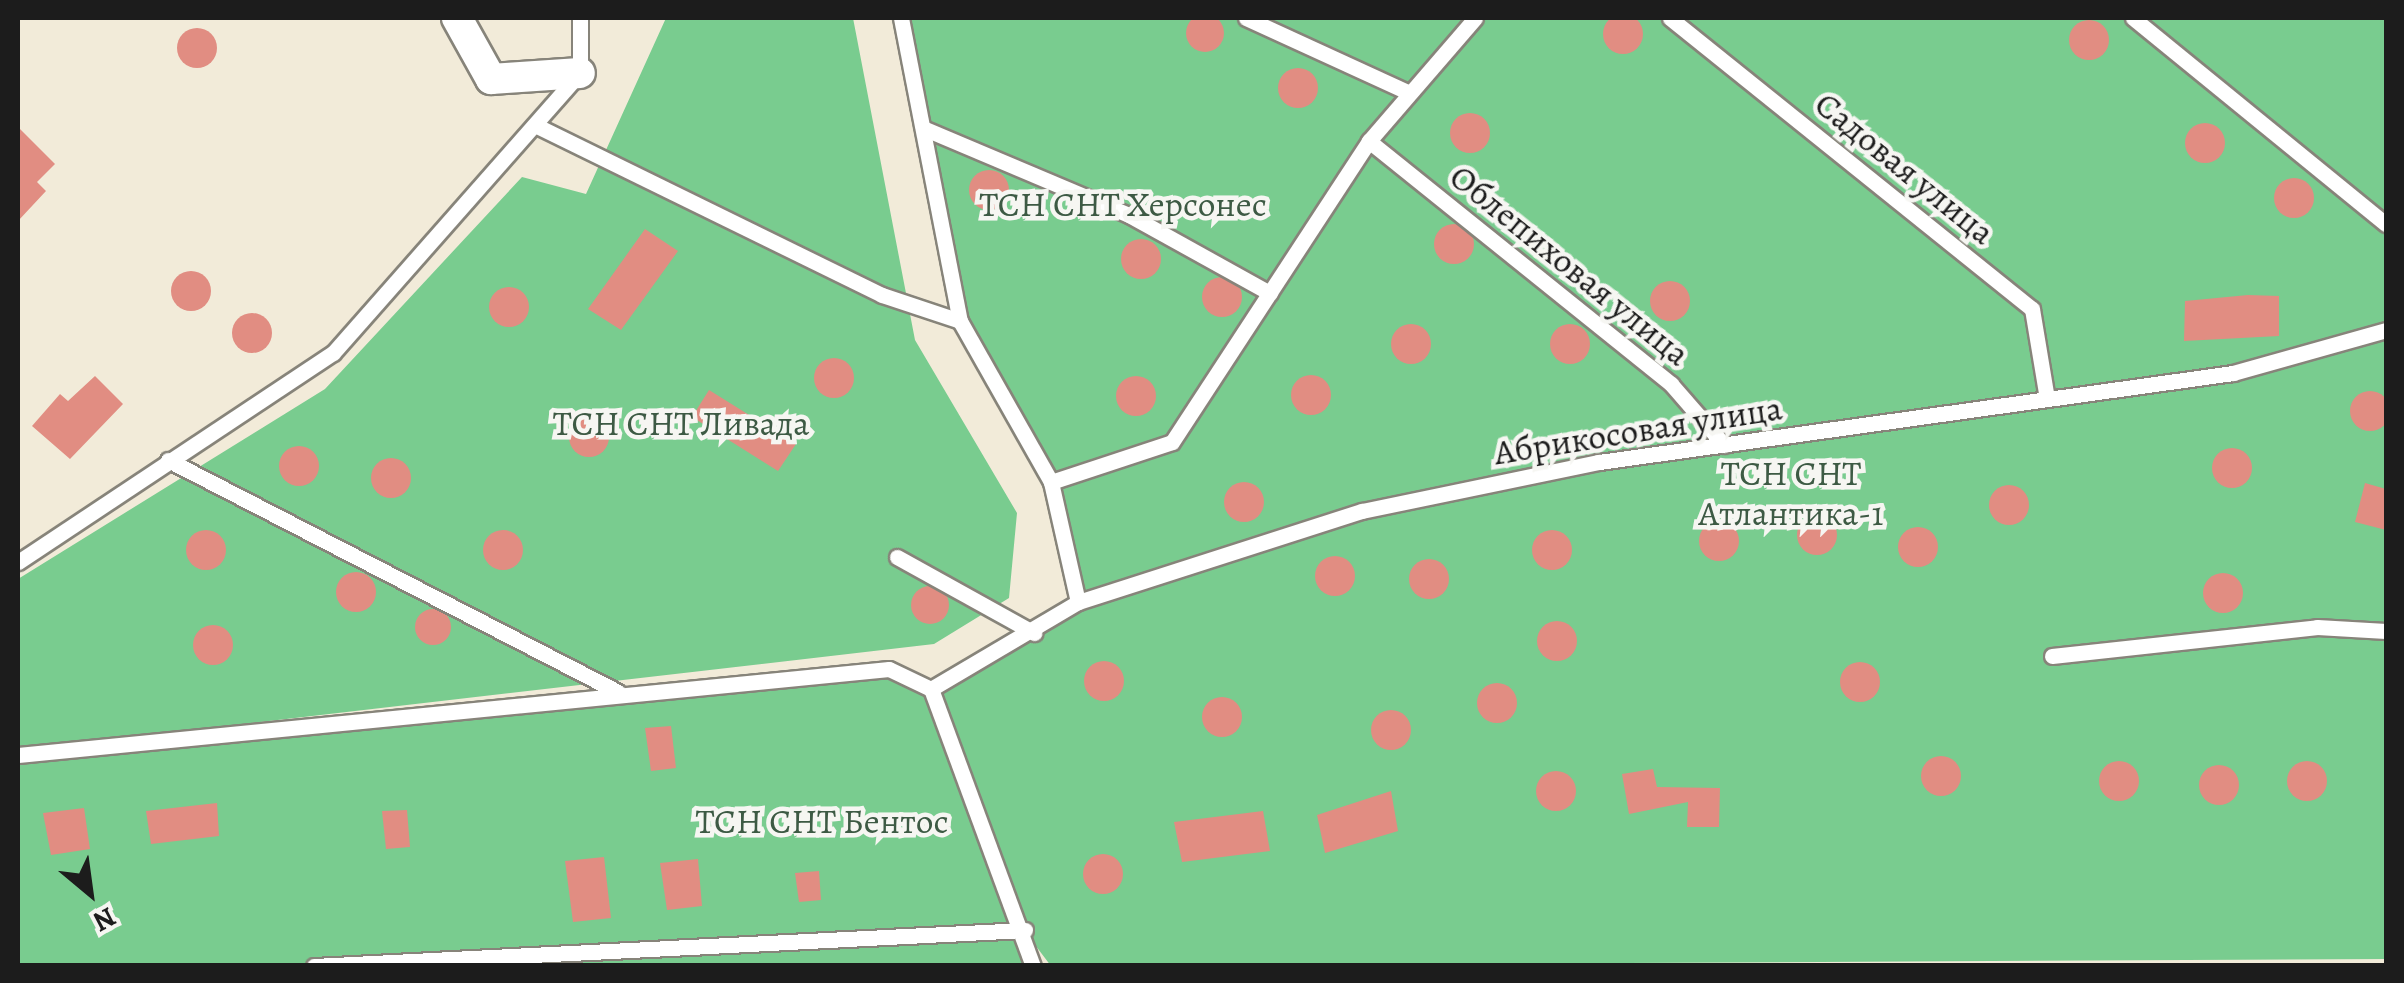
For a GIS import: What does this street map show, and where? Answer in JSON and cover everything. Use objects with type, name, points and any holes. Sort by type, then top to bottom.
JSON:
[{"type":"street","points":[[458,18],[491,79],[580,73]]},
{"type":"lane","points":[[18,562],[333,354],[580,73],[580,18]]},
{"type":"lane","points":[[901,18],[960,321],[1051,482],[1078,602]]},
{"type":"lane","points":[[1246,18],[1408,92]]},
{"type":"lane","points":[[1051,482],[1172,442],[1369,140],[1475,18]]},
{"type":"lane","name":"Садовая улица","points":[[1670,18],[2032,309],[2046,398]]},
{"type":"lane","points":[[2133,18],[2386,224]]},
{"type":"lane","points":[[535,125],[882,295],[960,321]]},
{"type":"lane","points":[[923,128],[1130,215],[1270,293]]},
{"type":"lane","name":"Облепиховая улица","points":[[1369,140],[1671,384],[1724,445]]},
{"type":"lane","name":"Абрикосовая улица","points":[[931,690],[1034,633],[1078,602],[1362,511],[1724,445],[2234,374],[2386,330]]},
{"type":"lane","points":[[168,460],[618,692]]},
{"type":"lane","points":[[896,557],[1034,633]]},
{"type":"lane","points":[[2052,656],[2317,628],[2386,631]]},
{"type":"lane","points":[[18,756],[618,692],[889,669],[931,690],[1025,930],[1033,966]]},
{"type":"lane","points":[[314,966],[1025,930]]},
{"type":"green space","name":"ТСН СНТ Ливада","points":[[666,18],[853,18],[915,340],[1017,513],[1009,598],[934,644],[18,750],[18,579],[325,389],[522,177],[586,194]]},
{"type":"green space","name":"ТСН СНТ Атлантика-1","points":[[892,18],[2386,18],[2386,959],[1051,966],[1026,933],[1033,965],[18,966],[18,758],[889,669],[931,689],[1077,602],[1051,482],[960,321]]},
{"type":"building","points":[[1205,14],[1219,19],[1224,33],[1219,47],[1205,52],[1191,47],[1186,33],[1191,19]]},
{"type":"building","points":[[1623,14],[1637,20],[1643,34],[1637,48],[1623,54],[1609,48],[1603,34],[1609,20]]},
{"type":"building","points":[[2089,20],[2103,26],[2109,40],[2103,54],[2089,60],[2075,54],[2069,40],[2075,26]]},
{"type":"building","points":[[197,28],[211,34],[217,48],[211,62],[197,68],[183,62],[177,48],[183,34]]},
{"type":"building","points":[[1298,68],[1312,74],[1318,88],[1312,102],[1298,108],[1284,102],[1278,88],[1284,74]]},
{"type":"building","points":[[1470,113],[1484,119],[1490,133],[1484,147],[1470,153],[1456,147],[1450,133],[1456,119]]},
{"type":"building","points":[[2205,123],[2219,129],[2225,143],[2219,157],[2205,163],[2191,157],[2185,143],[2191,129]]},
{"type":"building","points":[[18,127],[55,164],[37,182],[46,191],[18,221]]},
{"type":"building","points":[[989,170],[1003,176],[1009,190],[1003,204],[989,210],[975,204],[969,190],[975,176]]},
{"type":"building","points":[[2294,178],[2308,184],[2314,198],[2308,212],[2294,218],[2280,212],[2274,198],[2280,184]]},
{"type":"building","points":[[1454,224],[1468,230],[1474,244],[1468,258],[1454,264],[1440,258],[1434,244],[1440,230]]},
{"type":"building","points":[[645,229],[678,251],[621,330],[588,309]]},
{"type":"building","points":[[1141,239],[1155,245],[1161,259],[1155,273],[1141,279],[1127,273],[1121,259],[1127,245]]},
{"type":"building","points":[[191,271],[205,277],[211,291],[205,305],[191,311],[177,305],[171,291],[177,277]]},
{"type":"building","points":[[1222,277],[1236,283],[1242,297],[1236,311],[1222,317],[1208,311],[1202,297],[1208,283]]},
{"type":"building","points":[[1670,281],[1684,287],[1690,301],[1684,315],[1670,321],[1656,315],[1650,301],[1656,287]]},
{"type":"building","points":[[509,287],[523,293],[529,307],[523,321],[509,327],[495,321],[489,307],[495,293]]},
{"type":"building","points":[[2279,296],[2279,336],[2184,341],[2185,301]]},
{"type":"building","points":[[252,313],[266,319],[272,333],[266,347],[252,353],[238,347],[232,333],[238,319]]},
{"type":"building","points":[[1411,324],[1425,330],[1431,344],[1425,358],[1411,364],[1397,358],[1391,344],[1397,330]]},
{"type":"building","points":[[1570,324],[1584,330],[1590,344],[1584,358],[1570,364],[1556,358],[1550,344],[1556,330]]},
{"type":"building","points":[[834,358],[848,364],[854,378],[848,392],[834,398],[820,392],[814,378],[820,364]]},
{"type":"building","points":[[1311,375],[1325,381],[1331,395],[1325,409],[1311,415],[1297,409],[1291,395],[1297,381]]},
{"type":"building","points":[[95,376],[123,404],[70,459],[32,426],[60,394],[68,401]]},
{"type":"building","points":[[1136,376],[1150,382],[1156,396],[1150,410],[1136,416],[1122,410],[1116,396],[1122,382]]},
{"type":"building","points":[[709,390],[796,444],[778,471],[692,417]]},
{"type":"building","points":[[2370,391],[2384,397],[2390,411],[2384,425],[2370,431],[2356,425],[2350,411],[2356,397]]},
{"type":"building","points":[[589,417],[603,423],[609,437],[603,451],[589,457],[575,451],[569,437],[575,423]]},
{"type":"building","points":[[299,446],[313,452],[319,466],[313,480],[299,486],[285,480],[279,466],[285,452]]},
{"type":"building","points":[[2232,448],[2246,454],[2252,468],[2246,482],[2232,488],[2218,482],[2212,468],[2218,454]]},
{"type":"building","points":[[391,458],[405,464],[411,478],[405,492],[391,498],[377,492],[371,478],[377,464]]},
{"type":"building","points":[[1244,482],[1258,488],[1264,502],[1258,516],[1244,522],[1230,516],[1224,502],[1230,488]]},
{"type":"building","points":[[2365,483],[2386,489],[2386,530],[2355,522]]},
{"type":"building","points":[[2009,485],[2023,491],[2029,505],[2023,519],[2009,525],[1995,519],[1989,505],[1995,491]]},
{"type":"building","points":[[1817,515],[1831,521],[1837,535],[1831,549],[1817,555],[1803,549],[1797,535],[1803,521]]},
{"type":"building","points":[[1719,521],[1733,527],[1739,541],[1733,555],[1719,561],[1705,555],[1699,541],[1705,527]]},
{"type":"building","points":[[1918,527],[1932,533],[1938,547],[1932,561],[1918,567],[1904,561],[1898,547],[1904,533]]},
{"type":"building","points":[[206,530],[220,536],[226,550],[220,564],[206,570],[192,564],[186,550],[192,536]]},
{"type":"building","points":[[503,530],[517,536],[523,550],[517,564],[503,570],[489,564],[483,550],[489,536]]},
{"type":"building","points":[[1552,530],[1566,536],[1572,550],[1566,564],[1552,570],[1538,564],[1532,550],[1538,536]]},
{"type":"building","points":[[1335,556],[1349,562],[1355,576],[1349,590],[1335,596],[1321,590],[1315,576],[1321,562]]},
{"type":"building","points":[[1429,559],[1443,565],[1449,579],[1443,593],[1429,599],[1415,593],[1409,579],[1415,565]]},
{"type":"building","points":[[356,572],[370,578],[376,592],[370,606],[356,612],[342,606],[336,592],[342,578]]},
{"type":"building","points":[[2223,573],[2237,579],[2243,593],[2237,607],[2223,613],[2209,607],[2203,593],[2209,579]]},
{"type":"building","points":[[930,586],[943,592],[949,605],[943,618],[930,624],[917,618],[911,605],[917,592]]},
{"type":"building","points":[[433,609],[446,614],[451,627],[446,640],[433,645],[420,640],[415,627],[420,614]]},
{"type":"building","points":[[1557,621],[1571,627],[1577,641],[1571,655],[1557,661],[1543,655],[1537,641],[1543,627]]},
{"type":"building","points":[[213,625],[227,631],[233,645],[227,659],[213,665],[199,659],[193,645],[199,631]]},
{"type":"building","points":[[1104,661],[1118,667],[1124,681],[1118,695],[1104,701],[1090,695],[1084,681],[1090,667]]},
{"type":"building","points":[[1860,662],[1874,668],[1880,682],[1874,696],[1860,702],[1846,696],[1840,682],[1846,668]]},
{"type":"building","points":[[1497,683],[1511,689],[1517,703],[1511,717],[1497,723],[1483,717],[1477,703],[1483,689]]},
{"type":"building","points":[[1222,697],[1236,703],[1242,717],[1236,731],[1222,737],[1208,731],[1202,717],[1208,703]]},
{"type":"building","points":[[1391,710],[1405,716],[1411,730],[1405,744],[1391,750],[1377,744],[1371,730],[1377,716]]},
{"type":"building","points":[[671,726],[676,768],[651,771],[645,728]]},
{"type":"building","points":[[1941,756],[1955,762],[1961,776],[1955,790],[1941,796],[1927,790],[1921,776],[1927,762]]},
{"type":"building","points":[[2119,761],[2133,767],[2139,781],[2133,795],[2119,801],[2105,795],[2099,781],[2105,767]]},
{"type":"building","points":[[2307,761],[2321,767],[2327,781],[2321,795],[2307,801],[2293,795],[2287,781],[2293,767]]},
{"type":"building","points":[[2219,765],[2233,771],[2239,785],[2233,799],[2219,805],[2205,799],[2199,785],[2205,771]]},
{"type":"building","points":[[1653,769],[1657,787],[1720,788],[1719,827],[1687,827],[1688,802],[1629,814],[1622,774]]},
{"type":"building","points":[[1556,771],[1570,777],[1576,791],[1570,805],[1556,811],[1542,805],[1536,791],[1542,777]]},
{"type":"building","points":[[1391,791],[1398,831],[1325,853],[1317,815]]},
{"type":"building","points":[[217,803],[219,836],[151,844],[146,811]]},
{"type":"building","points":[[84,808],[90,849],[51,855],[43,813]]},
{"type":"building","points":[[407,810],[410,847],[386,849],[382,811]]},
{"type":"building","points":[[1263,811],[1270,851],[1182,862],[1174,822]]},
{"type":"building","points":[[1103,854],[1117,860],[1123,874],[1117,888],[1103,894],[1089,888],[1083,874],[1089,860]]},
{"type":"building","points":[[604,857],[611,918],[573,922],[565,861]]},
{"type":"building","points":[[698,859],[702,906],[667,910],[660,863]]},
{"type":"building","points":[[819,871],[821,900],[799,902],[795,873]]},
{"type":"park label","name":"ТСН СНТ Херсонес","points":[[1123,204]]},
{"type":"park label","name":"ТСН СНТ Бентос","points":[[822,821]]}]
